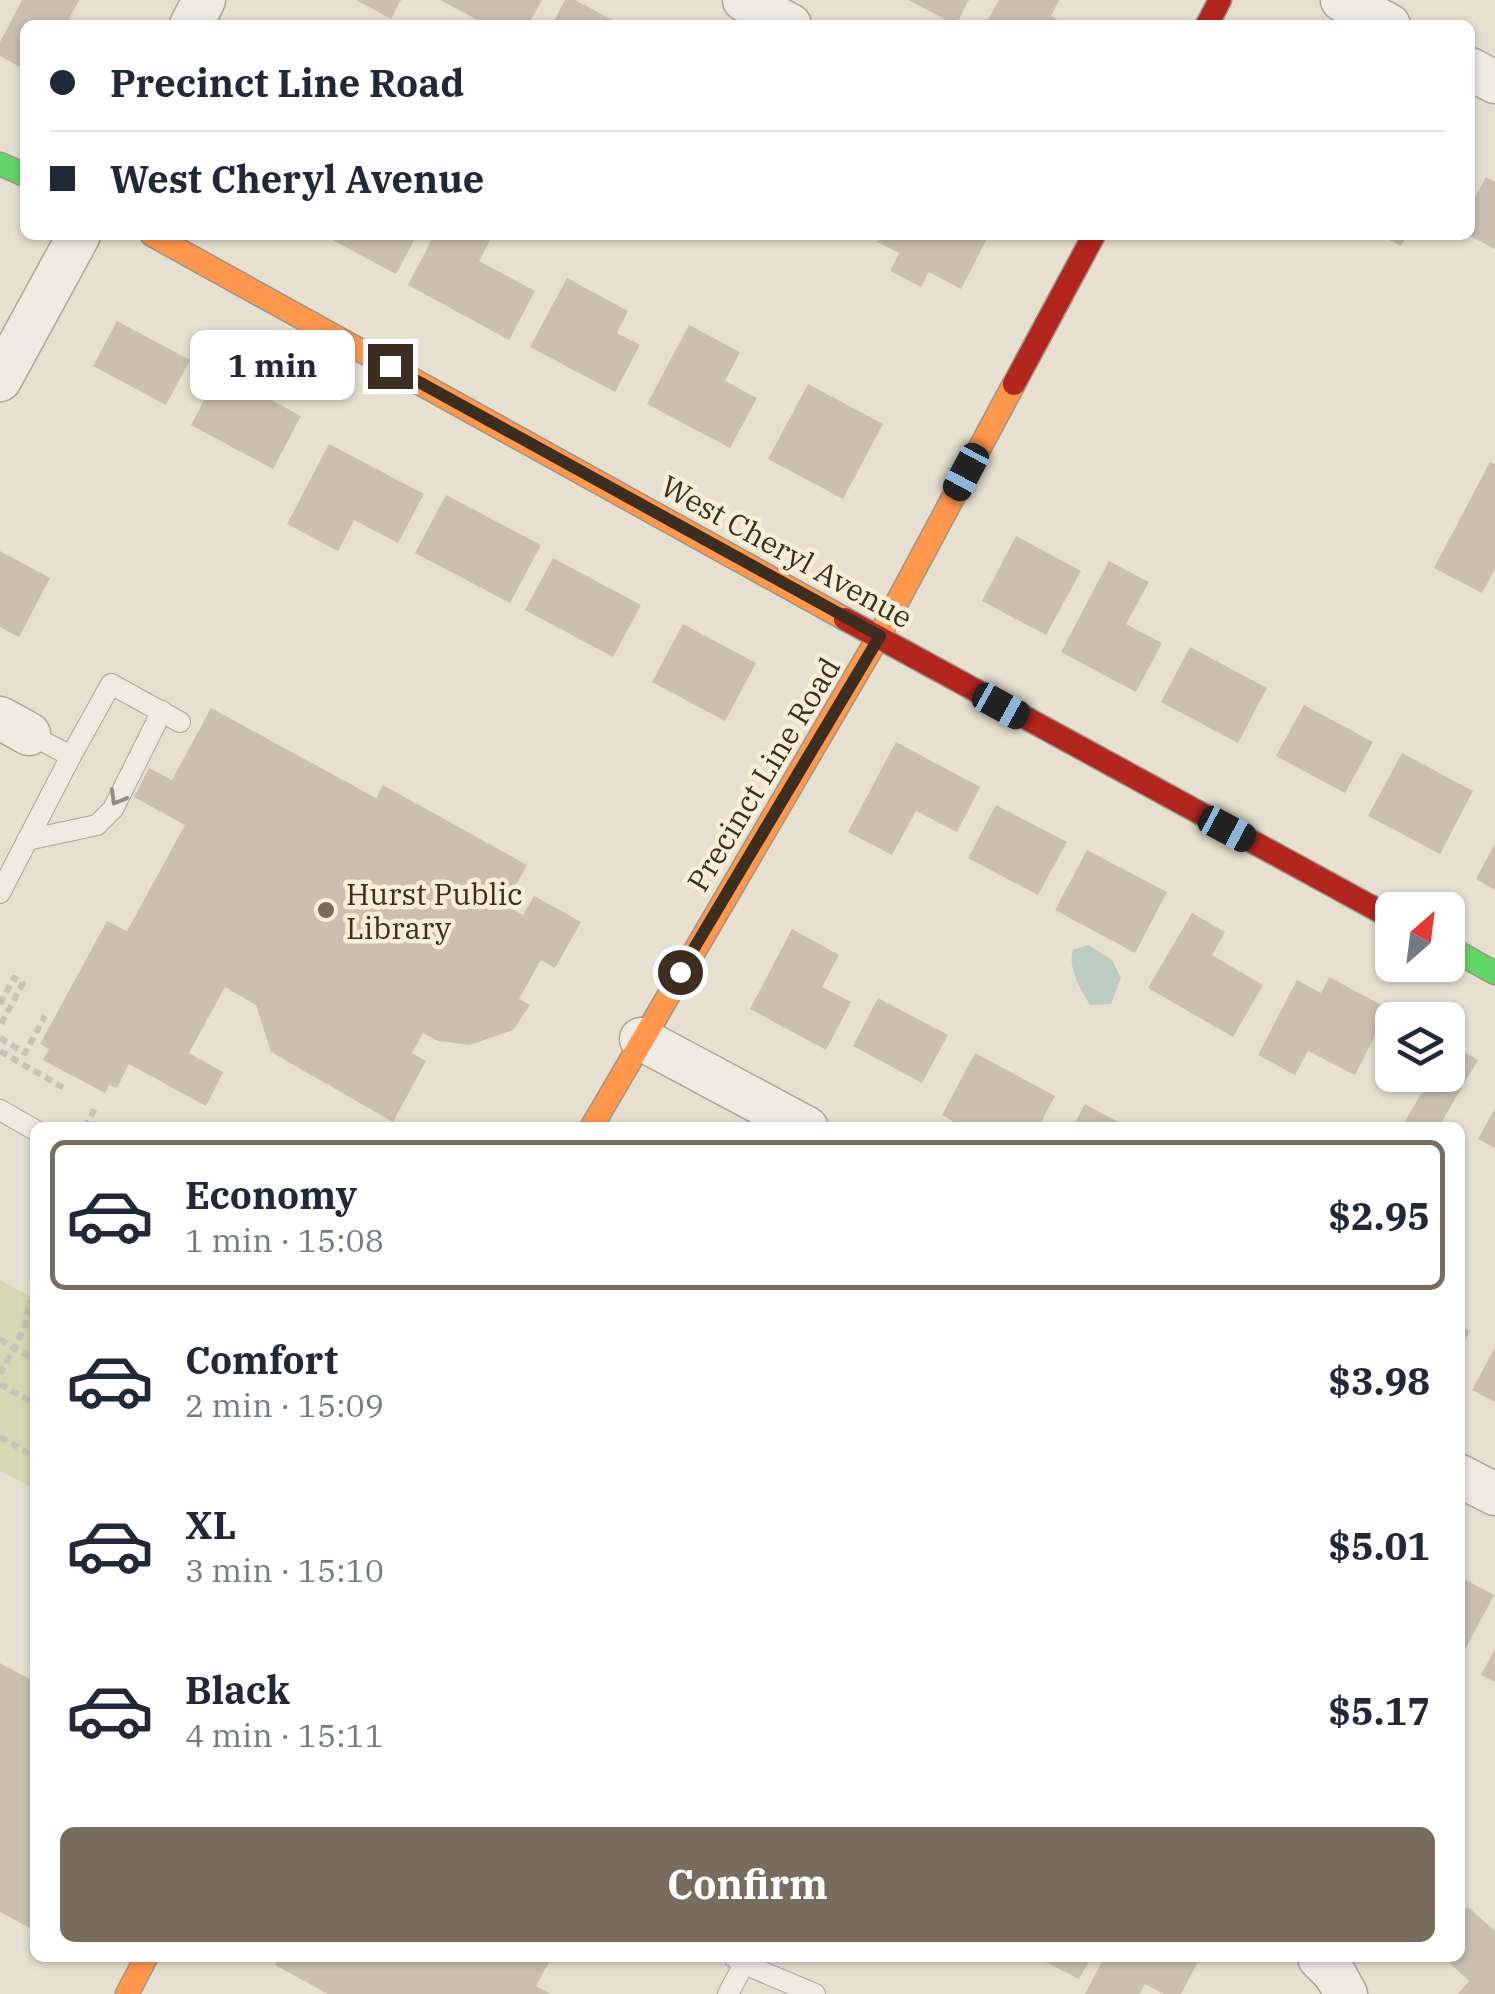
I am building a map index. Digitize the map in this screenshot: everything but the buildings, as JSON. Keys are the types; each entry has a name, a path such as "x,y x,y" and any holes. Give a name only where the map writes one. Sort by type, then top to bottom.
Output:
{"street":[{"path":"744,0 781,20"},
{"path":"1342,0 1380,20"},
{"path":"0,380 75,240"},
{"name":"West Cheryl Avenue","path":"161,240 1062,740 1375,909"},
{"name":"Precinct Line Road","path":"594,1122 880,636 1091,240"},
{"path":"1465,957 1495,973"},
{"path":"641,1039 796,1122"},
{"path":"1465,1479 1495,1494"},
{"path":"127,1994 144,1962"},
{"path":"1324,1962 1346,1994"}],"lane":[{"path":"0,893 27,840 70,756 111,684 171,717 113,809 97,824 27,840"},
{"path":"15,726 70,756"},
{"path":"0,1110 30,1127"},
{"path":"728,1994 737,1962"},
{"path":"743,1962 816,1994"}],"path":[{"path":"0,1004 14,978 23,983 0,1026"},
{"path":"0,1038 25,1053 45,1016"},
{"path":"0,1051 68,1090"},
{"path":"88,1122 96,1106"},
{"path":"0,1374 24,1328 30,1301"},
{"path":"0,1339 30,1357"},
{"path":"0,1384 30,1401"},
{"path":"0,1437 30,1454"}],"green space":[{"path":"0,1280 30,1296 30,1486 0,1471"}],"shaded area":[{"path":"1088,945 1112,960 1121,978 1111,1004 1090,1005 1076,978 1073,950"}],"traffic: fast":[{"path":"0,164 20,173"},
{"path":"1465,956 1495,973"}],"traffic: slow":[{"path":"161,240 845,619"},
{"path":"595,1122 879,636 1014,384"},
{"path":"127,1994 144,1962"}],"traffic: jam":[{"path":"1210,20 1220,0"},
{"path":"1014,384 1091,240"},
{"path":"845,619 1375,909"}],"place":[{"name":"Hurst Public Library","path":"326,910"}],"route":[{"path":"390,366 880,636 680,972"}]}
